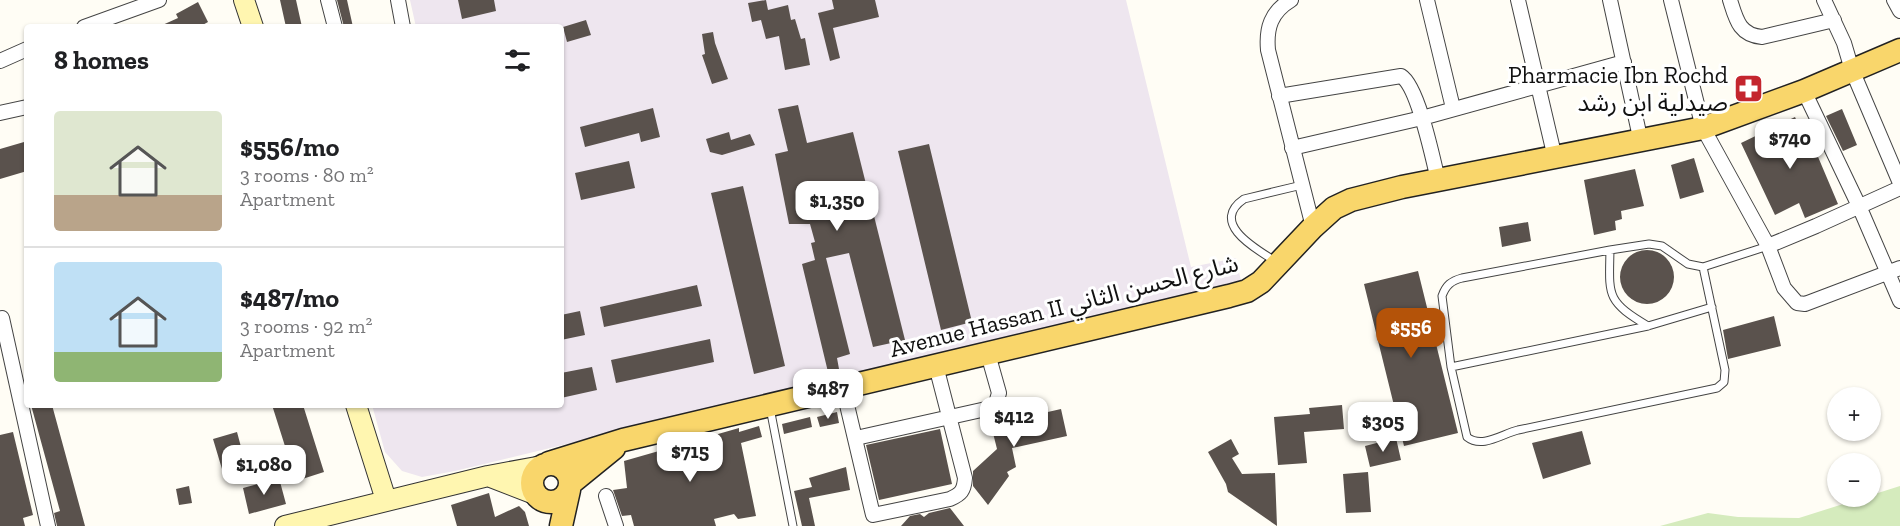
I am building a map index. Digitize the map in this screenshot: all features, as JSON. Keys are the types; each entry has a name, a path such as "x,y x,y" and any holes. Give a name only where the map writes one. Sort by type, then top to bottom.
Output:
{"main road":[{"path":"244,0 252,24"},
{"name":"Avenue Hassan II شارع الحسن الثاني","path":"545,465 623,440 1238,294 1254,287 1334,208 1351,200 1438,180 1703,128 1804,91 1900,50"},
{"path":"357,408 386,500"},
{"name":"Avenue Hassan II شارع الحسن الثاني","path":"570,486 623,440"},
{"path":"285,526 488,476 545,465 560,465 568,472 570,486 561,526"},
{"path":"545,465 533,476 532,483 553,526"},
{"path":"488,476 547,502 563,498 570,486"}],"street":[{"path":"92,24 159,0"},
{"path":"328,0 334,24"},
{"path":"398,0 403,24"},
{"path":"1291,0 1274,14 1268,26 1268,50 1313,227"},
{"path":"1427,0 1453,108"},
{"path":"1518,0 1556,158"},
{"path":"1610,0 1641,142"},
{"path":"1671,0 1703,128 1768,246 1784,288 1797,303 1805,304 1900,268"},
{"path":"1730,0 1738,23 1744,32 1754,36 1762,37 1833,20"},
{"path":"1824,0 1844,43 1852,70 1900,183"},
{"path":"1894,0 1900,11"},
{"path":"0,61 24,51"},
{"path":"1292,148 1422,118 1624,62"},
{"path":"1279,96 1401,76 1411,86 1438,180"},
{"path":"1804,91 1859,206 1900,301"},
{"path":"0,113 24,108"},
{"path":"1768,246 1900,188"},
{"path":"2,318 48,526"},
{"path":"856,438 951,418 986,409 996,403 999,393 988,354"},
{"path":"843,388 876,520 950,499 963,490 965,478 936,366"},
{"path":"606,496 616,526"}],"lane":[{"path":"1279,264 1240,236 1234,227 1232,214 1237,203 1244,199 1302,185"},
{"path":"1703,267 1725,370 1724,382 1717,388 1518,430 1502,434 1488,442 1473,442 1467,437 1451,367 1442,296 1445,287 1453,281 1649,244 1662,246 1688,264 1703,267 1768,246"},
{"path":"1610,250 1609,287 1613,299 1621,309 1648,326"},
{"path":"1451,367 1648,326 1712,307"},
{"path":"770,404 793,526"}],"shaded area":[{"path":"410,0 1126,0 1191,267 1236,258 1241,281 455,471 422,477 402,471 385,452 373,408 564,408 564,24 415,24"}],"green space":[{"path":"1900,486 1900,526 1660,526 1708,513 1738,517 1799,518 1834,507 1881,507 1881,492"}],"building":[{"path":"280,0 296,0 301,24 285,24"},
{"path":"337,0 347,0 352,24 343,24"},
{"path":"458,0 494,0 496,11 462,19"},
{"path":"766,0 768,10 788,5 791,20 795,19 801,39 805,38 810,65 785,70 779,36 766,39 761,20 752,22 748,3"},
{"path":"832,0 875,0 879,17 833,28 840,58 830,61 818,13 834,9"},
{"path":"198,2 208,22 204,24 165,24 178,18 176,14"},
{"path":"586,20 591,35 567,42 564,27"},
{"path":"713,32 728,79 712,84 702,55 705,54 702,34"},
{"path":"798,105 807,143 853,132 905,340 873,347 849,253 826,258 850,354 837,358 839,369 828,372 802,264 815,260 811,243 815,242 810,224 789,224 775,154 788,151 778,109"},
{"path":"653,108 660,137 641,142 639,133 585,147 580,127"},
{"path":"1842,109 1857,145 1843,151 1826,116"},
{"path":"1795,117 1808,147 1813,145 1838,204 1805,218 1799,203 1775,215 1741,143"},
{"path":"729,132 731,140 750,134 755,145 722,155 710,152 706,139"},
{"path":"24,142 24,172 0,179 0,149"},
{"path":"929,144 972,322 941,330 898,151"},
{"path":"1694,158 1704,192 1680,199 1671,165"},
{"path":"629,161 635,188 581,200 575,173"},
{"path":"1635,169 1644,206 1621,211 1622,219 1615,221 1616,230 1594,235 1584,180"},
{"path":"743,186 785,366 754,374 711,193"},
{"path":"1528,222 1531,241 1502,247 1499,227"},
{"path":"1647,250 1657,252 1666,258 1672,267 1674,277 1672,287 1666,296 1657,302 1647,304 1637,302 1628,296 1622,287 1620,277 1622,267 1628,258 1637,252"},
{"path":"1418,271 1458,433 1404,446 1364,284"},
{"path":"697,285 702,306 604,327 600,307"},
{"path":"580,311 585,335 564,339 564,314"},
{"path":"1774,316 1781,346 1728,359 1723,330"},
{"path":"710,339 714,362 616,383 611,360"},
{"path":"592,367 597,390 564,397 564,372"},
{"path":"1342,405 1344,429 1304,432 1307,463 1278,465 1274,417 1310,414 1309,408"},
{"path":"32,408 53,408 85,526 57,526 54,513 60,511"},
{"path":"273,408 304,408 324,472 296,481"},
{"path":"1061,409 1067,436 1012,448 1016,467 1007,472 1009,476 988,505 973,486 973,471 997,449 991,425"},
{"path":"837,412 839,423 820,427 817,417"},
{"path":"810,417 812,427 784,434 782,424"},
{"path":"759,426 762,437 741,443 756,516 738,519 734,514 714,519 716,526 634,526 631,515 622,516 613,490 627,488 624,461 739,428 739,432"},
{"path":"940,429 952,484 879,500 866,445"},
{"path":"1582,431 1591,464 1543,479 1532,443"},
{"path":"13,432 33,515 23,518 25,526 0,526 0,435"},
{"path":"237,432 248,473 225,479 213,439"},
{"path":"1396,438 1401,460 1370,467 1365,446"},
{"path":"1231,439 1239,454 1232,458 1242,474 1275,473 1277,526 1228,492 1208,452"},
{"path":"846,467 850,490 809,498 815,526 802,526 794,491 812,487 809,478"},
{"path":"1368,472 1371,512 1346,513 1343,474"},
{"path":"279,478 286,504 249,514 243,488"},
{"path":"189,486 192,503 179,505 176,489"},
{"path":"489,493 495,517 519,506 525,512 529,526 457,526 451,505"},
{"path":"950,508 964,526 901,526 910,516 920,514 924,517 929,513"}],"place":[{"name":"Pharmacie Ibn Rochd صيدلية ابن رشد","path":"1749,89"}]}
